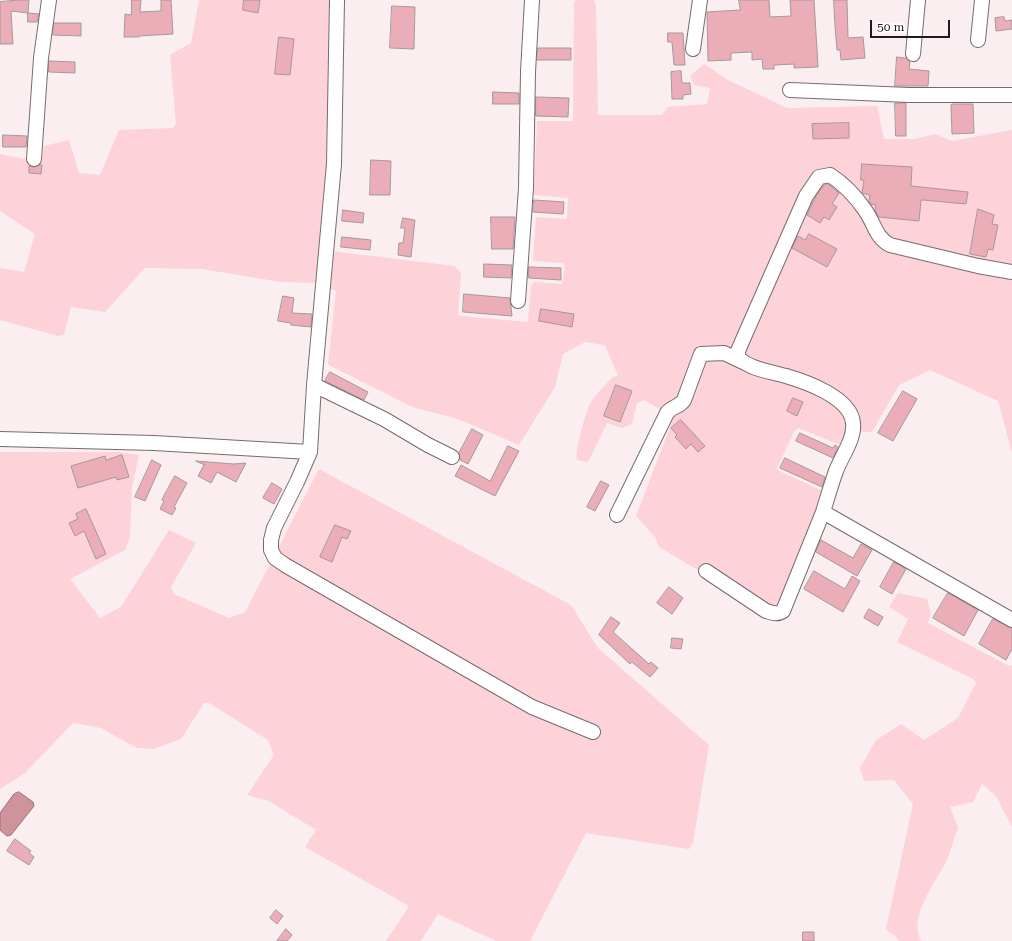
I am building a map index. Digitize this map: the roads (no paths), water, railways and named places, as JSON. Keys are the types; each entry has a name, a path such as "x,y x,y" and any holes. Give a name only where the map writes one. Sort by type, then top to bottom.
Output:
{"street":[{"path":"34,159 41,58 49,0"},
{"path":"337,0 334,164 314,385 310,452 274,528 271,540 271,550 275,558 532,707 593,732"},
{"path":"518,301 526,188 528,72 532,0"},
{"path":"693,49 700,0"},
{"path":"913,54 918,0"},
{"path":"978,40 982,0"},
{"path":"790,90 909,95 1012,95"},
{"path":"743,362 738,358 738,352 744,337 806,196 819,177 830,175 844,186 865,210 878,238 890,245 978,266 1012,272"},
{"path":"617,515 667,413 673,407 682,404 701,354 724,353 756,369 787,376 824,390 847,408 854,423 852,434 836,471 823,512 783,611 776,614 766,611 706,571"},
{"path":"314,385 384,420 452,457"},
{"path":"0,438 154,443 310,452"},
{"path":"823,512 1012,620"}]}
